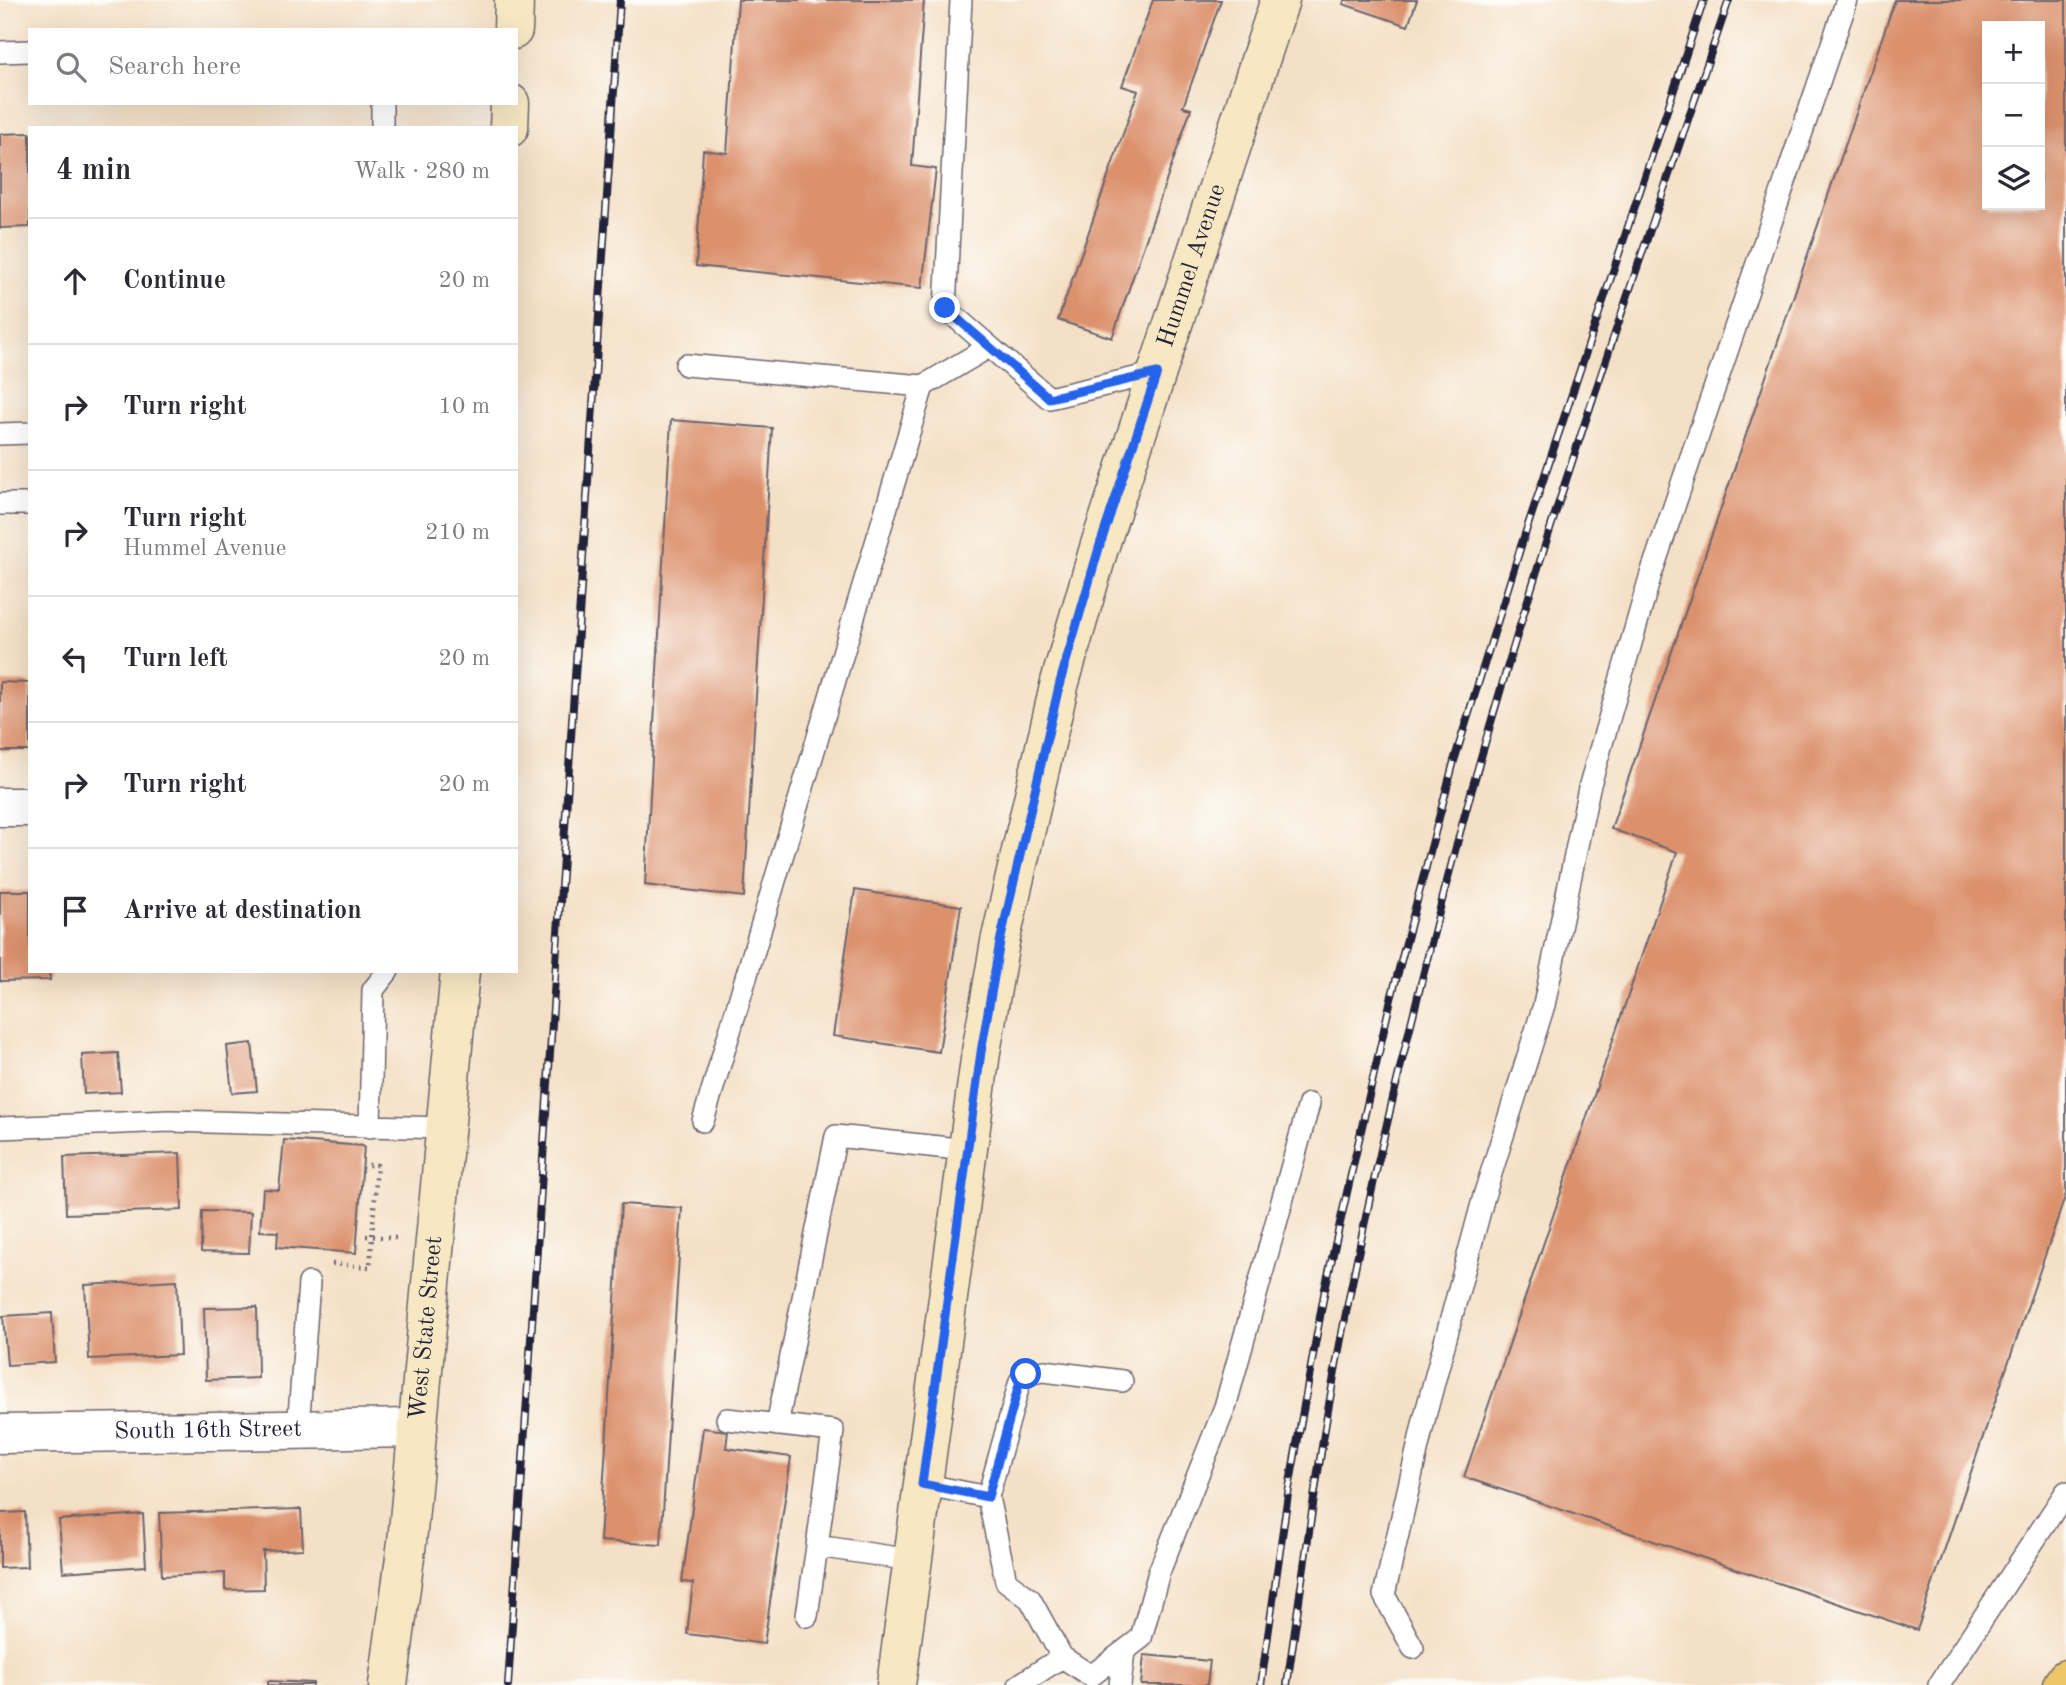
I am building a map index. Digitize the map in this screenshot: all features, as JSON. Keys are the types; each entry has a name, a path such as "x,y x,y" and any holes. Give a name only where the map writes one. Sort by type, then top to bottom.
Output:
{"highway":[{"path":"2062,1685 2066,1679"}],"main road":[{"path":"513,28 514,0"},
{"name":"Hummel Avenue","path":"896,1685 967,1150 1000,942 1060,682 1099,548 1280,0"},
{"path":"509,126 510,105"},
{"name":"West State Street","path":"388,1685 407,1542 460,973"}],"street":[{"path":"0,807 28,807"},
{"name":"South 16th Street","path":"0,1434 418,1428"}],"lane":[{"path":"961,0 945,308 1049,398 1157,373"},
{"path":"1413,1648 1384,1595 1425,1416 1484,1196 1544,1005 1589,788 1651,575 1847,0"},
{"path":"0,52 28,51"},
{"path":"382,105 383,126"},
{"path":"686,365 923,386 989,347"},
{"path":"704,1121 923,386"},
{"path":"0,434 28,433"},
{"path":"0,504 28,504"},
{"path":"370,1126 373,990 386,973"},
{"path":"1122,1381 1044,1371 1026,1374 1020,1381 988,1497 1006,1581 1030,1599 1062,1657 1091,1676 1141,1637 1158,1572 1225,1407 1309,1104"},
{"path":"0,1128 170,1121 447,1128"},
{"path":"777,1425 836,1136 967,1150"},
{"path":"298,1429 309,1283"},
{"path":"727,1419 833,1431 807,1616"},
{"path":"922,1484 988,1497"},
{"path":"1939,1685 2066,1492"},
{"path":"817,1546 912,1560"},
{"path":"1120,1685 1124,1651"},
{"path":"1019,1685 1062,1657"}],"path":[{"path":"319,1264 370,1267 369,1237 377,1165 368,1165"},
{"path":"369,1237 401,1239"}],"building":[{"path":"738,0 924,0 912,166 936,169 922,288 696,266 703,150 727,153"},
{"path":"1153,0 1221,0 1183,107 1191,109 1112,338 1058,320 1138,91 1122,86"},
{"path":"1345,0 1417,0 1408,26 1343,4"},
{"path":"1895,0 2066,0 2066,1194 1917,1630 1464,1477 1677,852 1611,829"},
{"path":"28,133 28,227 0,228 0,134"},
{"path":"671,420 772,428 744,897 645,885"},
{"path":"0,682 28,683 28,751 0,751"},
{"path":"855,890 961,906 939,1052 833,1036"},
{"path":"0,891 28,891 28,973 49,973 50,980 0,981"},
{"path":"252,1043 257,1091 232,1093 227,1046"},
{"path":"118,1053 121,1092 84,1094 82,1055"},
{"path":"284,1140 364,1146 356,1253 277,1247 278,1232 260,1231 263,1189 279,1190"},
{"path":"180,1153 182,1210 66,1214 64,1157"},
{"path":"621,1204 682,1208 661,1545 600,1541"},
{"path":"202,1211 251,1212 249,1253 201,1252"},
{"path":"177,1280 180,1355 89,1359 85,1285"},
{"path":"257,1307 258,1378 206,1380 204,1308"},
{"path":"52,1313 55,1362 7,1365 3,1316"},
{"path":"703,1428 728,1431 726,1448 791,1457 764,1644 687,1634 693,1583 682,1582"},
{"path":"301,1509 303,1549 263,1551 264,1589 225,1590 225,1573 162,1576 159,1513"},
{"path":"25,1512 27,1567 0,1568 0,1513"},
{"path":"143,1514 146,1566 63,1572 59,1520"},
{"path":"1144,1655 1210,1661 1207,1685 1141,1685"},
{"path":"268,1681 313,1683 313,1685 268,1685"}],"railway":[{"path":"508,1685 620,0"},
{"path":"1261,1685 1288,1494 1325,1289 1391,999 1454,761 1521,546 1704,0"},
{"path":"1287,1685 1322,1449 1350,1293 1390,1110 1435,928 1466,810 1535,577 1729,0"}],"route":[{"path":"945,308 1049,398 1157,373 1099,548 1060,682 1000,942 981,1052 922,1484 988,1497 1020,1381 1026,1374"}]}
